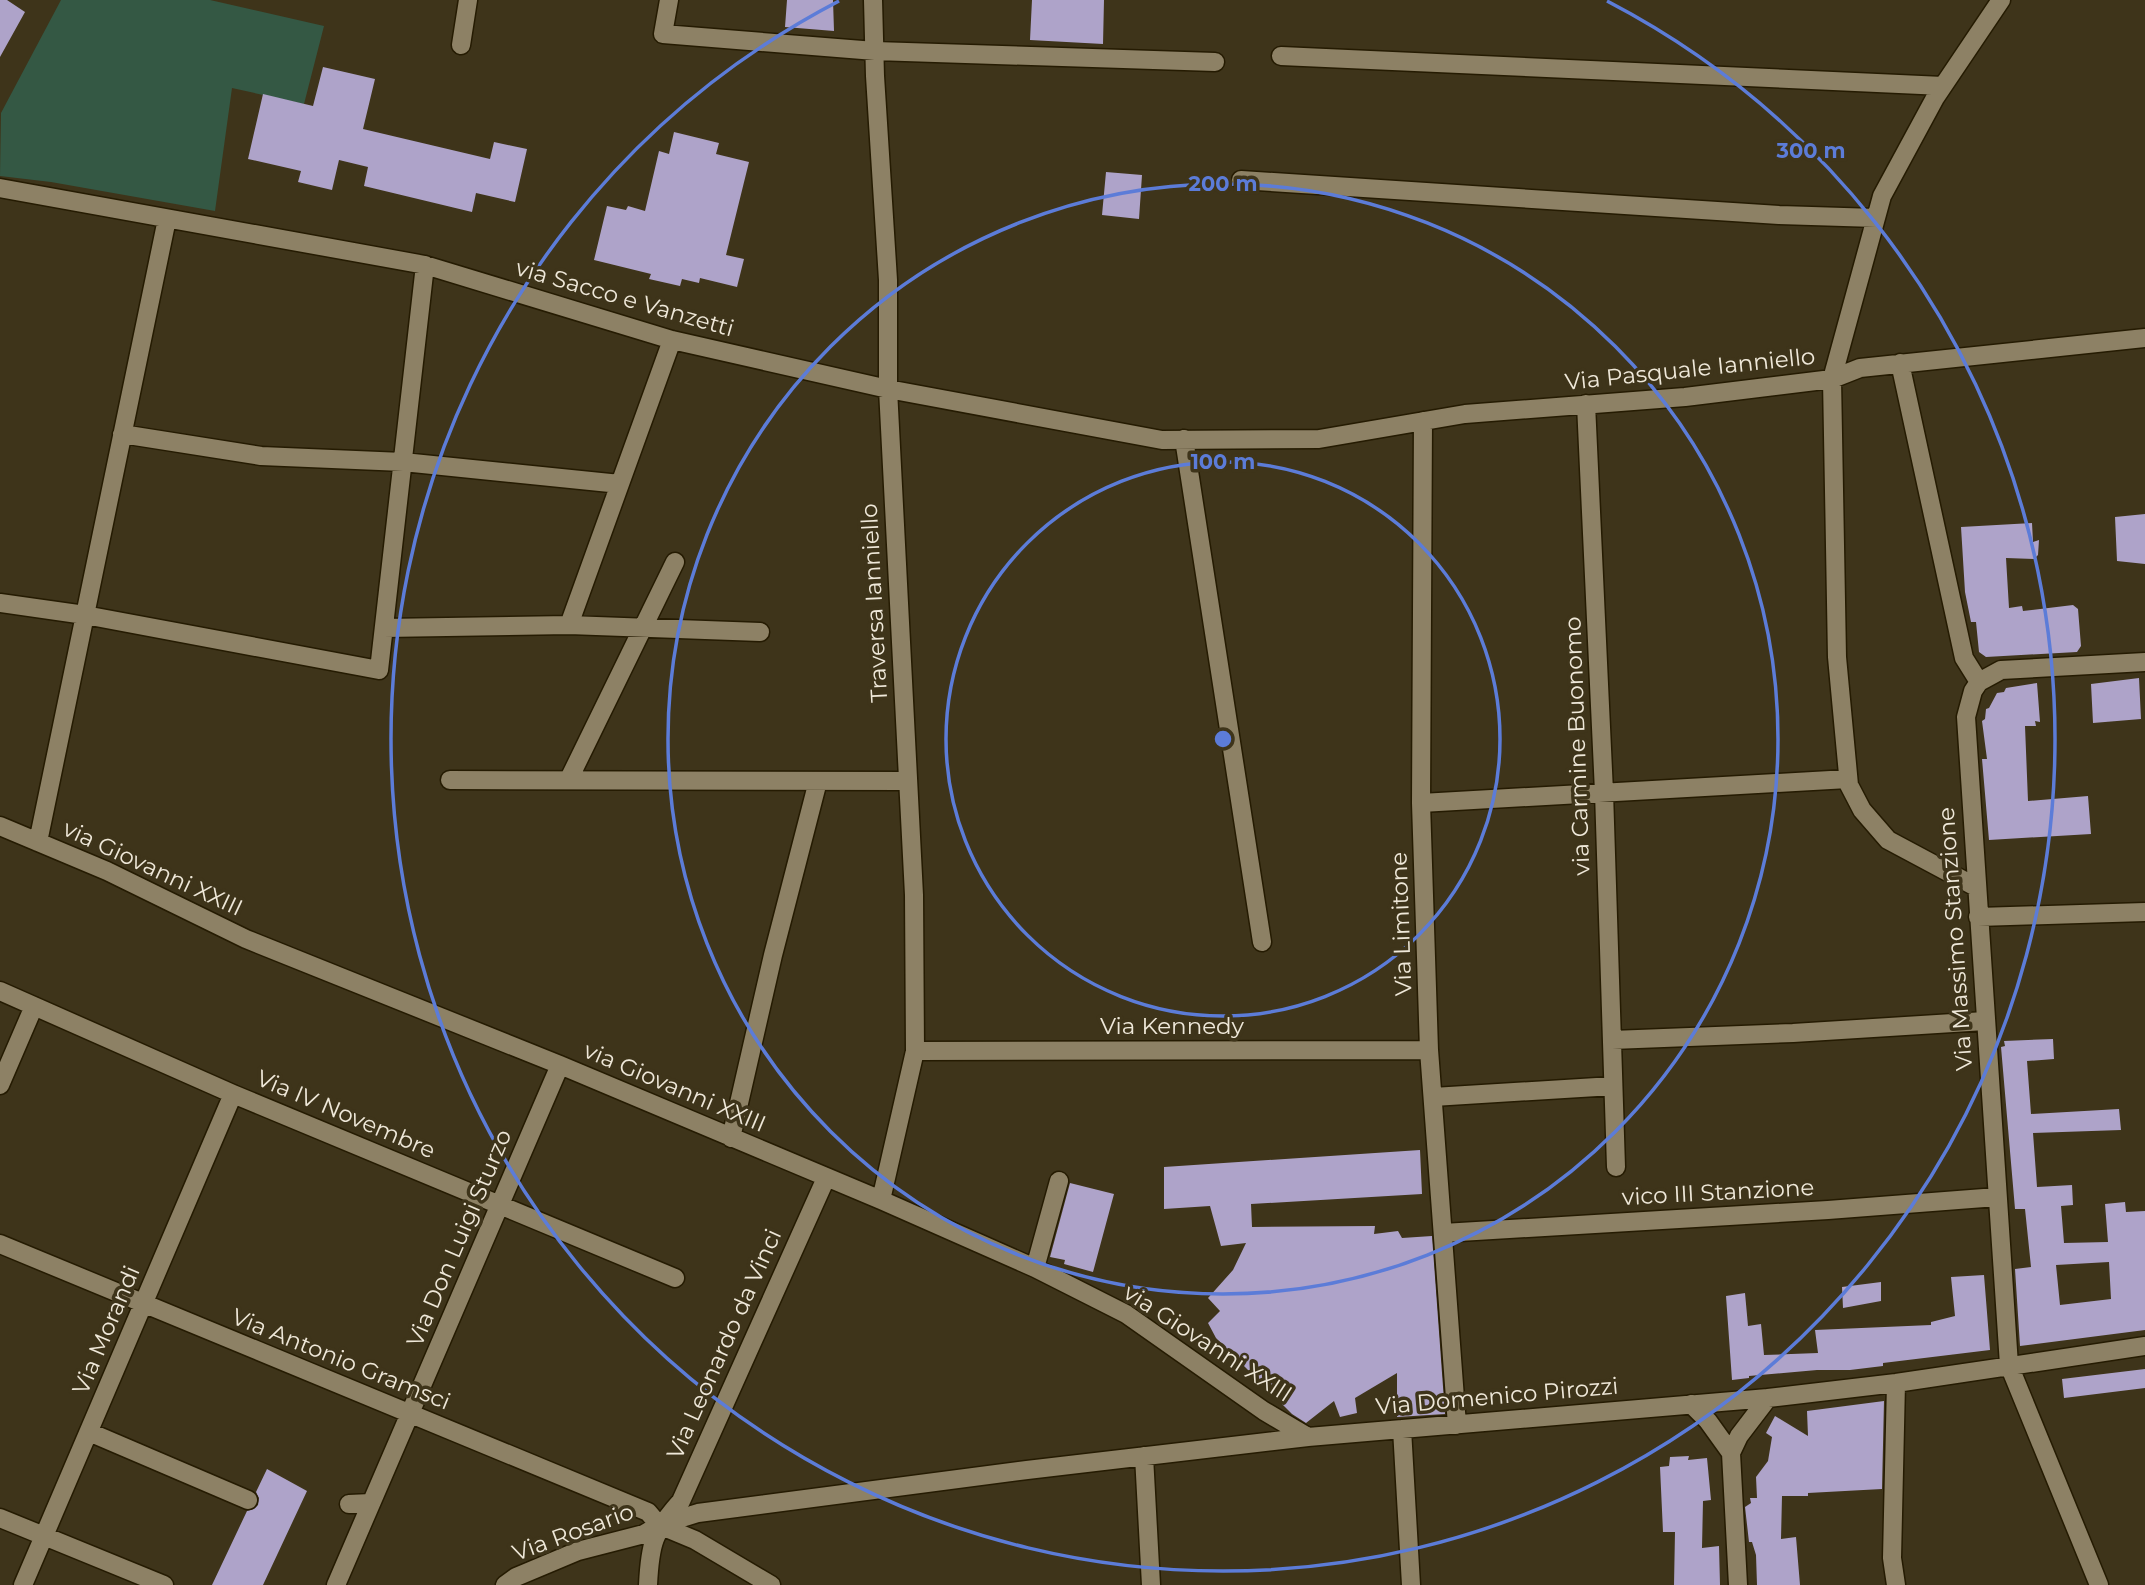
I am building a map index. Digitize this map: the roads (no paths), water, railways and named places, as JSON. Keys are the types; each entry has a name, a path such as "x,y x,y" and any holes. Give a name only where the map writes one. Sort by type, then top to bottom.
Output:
{"street":[{"path":"461,45 468,0"},
{"path":"669,0 663,34 874,51 1215,62"},
{"name":"Traversa Ianniello","path":"873,0 888,280 888,389 914,895 915,1051 881,1200"},
{"path":"1976,887 1888,841 1862,810 1849,785 1837,657 1832,379 1882,196 1943,86 2001,0"},
{"path":"1281,56 1943,86"},
{"path":"1241,180 1779,215 1876,218"},
{"name":"via Sacco e Vanzetti","path":"0,187 425,265 672,340 888,389 1162,440 1238,439"},
{"path":"38,842 167,219"},
{"path":"0,603 85,615 379,670 425,265"},
{"name":"Via Pasquale Ianniello","path":"1238,439 1319,439 1465,414 1685,397 1832,379 1860,368 2145,338"},
{"path":"569,625 672,340"},
{"path":"1900,363 1964,658 1979,682 2001,670 2145,662"},
{"name":"via Carmine Buonomo","path":"1586,404 1604,792 1616,1167"},
{"name":"Via Limitone","path":"1423,421 1421,803 1429,1050 1457,1425"},
{"path":"122,434 261,456 403,462 620,484"},
{"path":"1184,439 1262,942"},
{"path":"569,779 675,562"},
{"path":"384,628 569,625 760,632"},
{"name":"Via Massimo Stanzione","path":"1979,682 1968,704 1966,724 2009,1365 2099,1585"},
{"path":"1421,803 1848,779"},
{"path":"450,780 908,781"},
{"path":"732,1138 773,956 818,780"},
{"name":"via Giovanni XXIII","path":"0,826 107,871 246,939 560,1065 1035,1268 1126,1314 1264,1411 1308,1437"},
{"path":"1978,918 2145,912"},
{"name":"Via IV Novembre","path":"0,991 233,1094 676,1278"},
{"path":"0,1085 34,1006"},
{"path":"1612,1040 1793,1033 1985,1021"},
{"name":"Via Kennedy","path":"915,1051 1429,1050"},
{"name":"Via Don Luigi Sturzo","path":"336,1585 560,1065"},
{"path":"1433,1097 1614,1086"},
{"name":"Via Morandi","path":"23,1585 233,1094"},
{"name":"Via Leonardo da Vinci","path":"659,1525 681,1501 826,1178"},
{"path":"1035,1268 1059,1181"},
{"name":"vico III Stanzione","path":"1443,1233 1828,1210 1997,1196"},
{"name":"Via Antonio Gramsci","path":"0,1244 648,1512 659,1525 695,1540 771,1585"},
{"path":"1691,1404 1896,1383 2145,1346"},
{"path":"1896,1383 1892,1558 1896,1585"},
{"path":"1738,1585 1731,1453 1739,1436 1768,1398"},
{"path":"1730,1402 1739,1412 1739,1436"},
{"path":"1691,1404 1708,1421 1731,1453"},
{"name":"Via Domenico Pirozzi","path":"1144,1456 1308,1437 1691,1404"},
{"path":"1402,1429 1411,1585"},
{"path":"89,1432 248,1500"},
{"path":"1144,1456 1151,1585"},
{"name":"Via Rosario","path":"505,1585 516,1577 578,1551 644,1534 659,1525 698,1513 1144,1456"},
{"path":"349,1504 371,1503"},
{"path":"0,1518 164,1585"},
{"path":"649,1585 650,1552 659,1525"}]}
